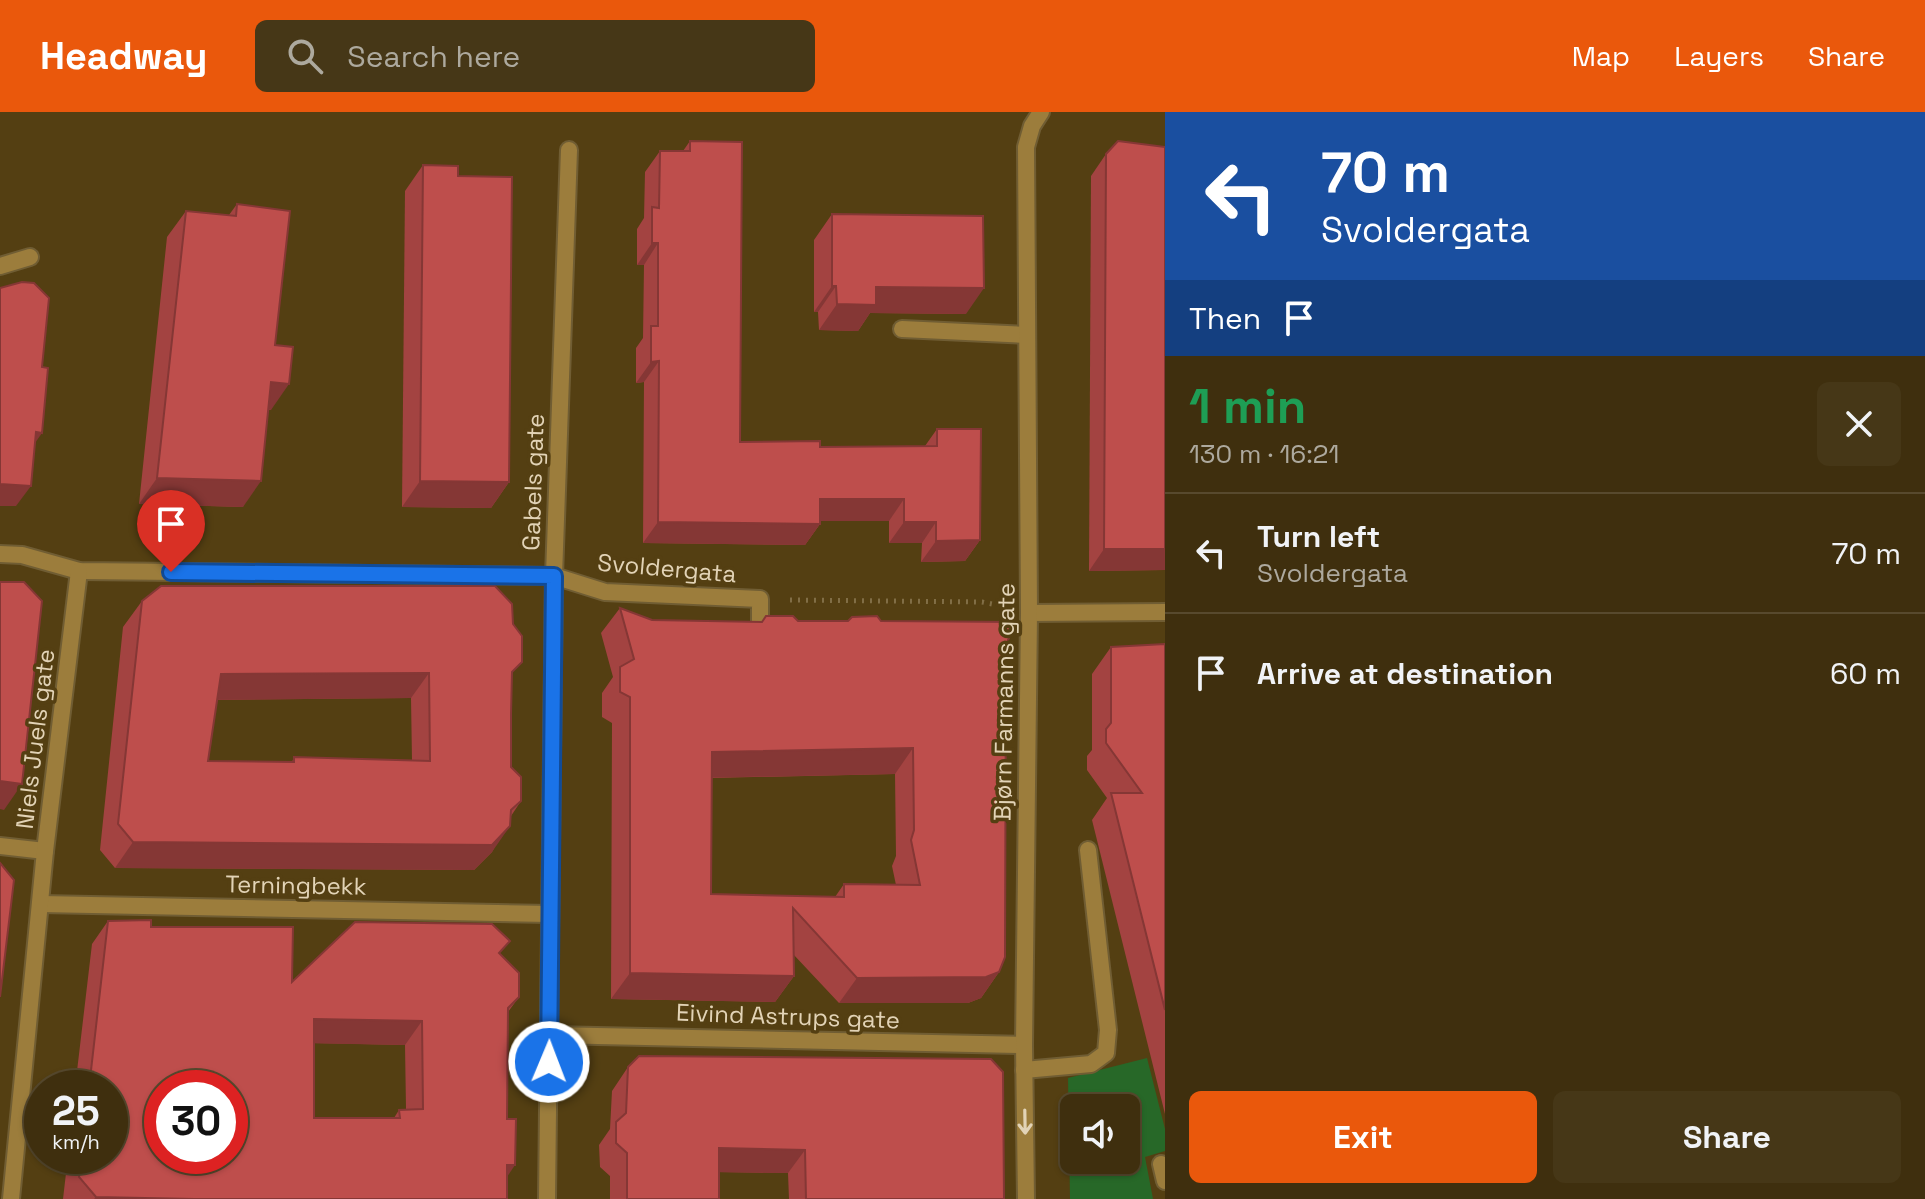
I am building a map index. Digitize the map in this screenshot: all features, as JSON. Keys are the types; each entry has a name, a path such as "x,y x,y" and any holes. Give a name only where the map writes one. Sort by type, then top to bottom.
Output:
{"street":[{"name":"Bjørn Farmanns gate","path":"1026,1199 1024,1045 1029,613 1026,147 1032,126 1041,112"},
{"name":"Gabels gate","path":"547,1199 554,576 569,150"},
{"path":"0,266 30,257"},
{"path":"902,329 1027,335"},
{"name":"Svoldergata","path":"0,554 22,555 79,571 554,576 605,592 760,599"},
{"name":"Niels Juels gate","path":"11,1199 7,1168 79,571"},
{"path":"760,599 760,630"},
{"path":"1029,613 1165,612"},
{"path":"0,846 45,851"},
{"path":"1024,1070 1091,1064 1106,1053 1108,1030 1088,850"},
{"name":"Terningbekk","path":"41,904 550,914"},
{"name":"Eivind Astrups gate","path":"550,1035 1024,1045"},
{"path":"1161,1164 1165,1181"}],"path":[{"name":"Svoldergata","path":"760,599 982,602 997,605"}],"green space":[{"path":"1147,1058 1165,1129 1165,1151 1145,1157 1153,1199 1070,1199 1070,1174 1140,1174 1140,1094 1068,1094 1068,1078"}],"building":[{"path":"690,141 742,142 740,442 820,441 820,447 937,446 937,429 981,429 980,540 936,541 936,522 904,522 904,499 820,499 820,524 658,522 659,361 651,362 651,326 658,326 658,243 652,243 652,207 659,208 660,151 690,151"},
{"path":"1118,141 1165,147 1165,549 1104,549 1106,154"},
{"path":"423,165 458,166 458,176 512,177 509,482 420,481"},
{"path":"237,204 290,211 275,345 293,347 289,384 271,382 261,481 157,478 186,211 236,216"},
{"path":"832,214 983,216 984,288 876,287 876,305 837,304 836,286 832,286"},
{"path":"22,282 34,283 49,298 42,367 48,368 42,433 36,432 31,486 0,484 0,288"},
{"path":"0,582 24,582 42,601 22,784 0,781"},
{"path":"161,586 495,586 512,604 513,624 522,636 522,662 512,672 511,715 511,767 521,777 521,801 511,810 510,826 492,845 133,842 118,824 142,601","holes":["429,673 430,761 294,757 294,762 208,761 221,674"]},
{"path":"620,608 652,620 762,622 766,616 793,616 798,621 848,621 852,617 877,616 881,621 1017,622 1006,644 1005,957 999,972 986,977 857,978 793,908 794,976 630,973 630,697 620,692 620,667 634,659","holes":["913,748 914,830 911,840 920,885 844,884 844,897 711,894 712,752"]},
{"path":"1165,644 1165,1010 1111,793 1142,793 1106,743 1106,729 1111,723 1111,647"},
{"path":"0,863 14,880 0,997"},
{"path":"151,920 151,927 293,927 292,982 355,922 492,924 510,941 499,953 519,973 519,997 508,1008 507,1119 516,1119 515,1165 507,1165 507,1199 96,1197 79,1174 128,1174 128,1070 91,1070 108,921","holes":["314,1019 422,1021 423,1109 399,1110 400,1118 314,1118"]},
{"path":"639,1056 991,1059 1003,1072 1004,1199 806,1199 805,1150 719,1148 719,1199 627,1199 627,1153 616,1143 616,1122 626,1113 628,1067"}],"route":[{"path":"171,572 554,576 549,1062"}]}
